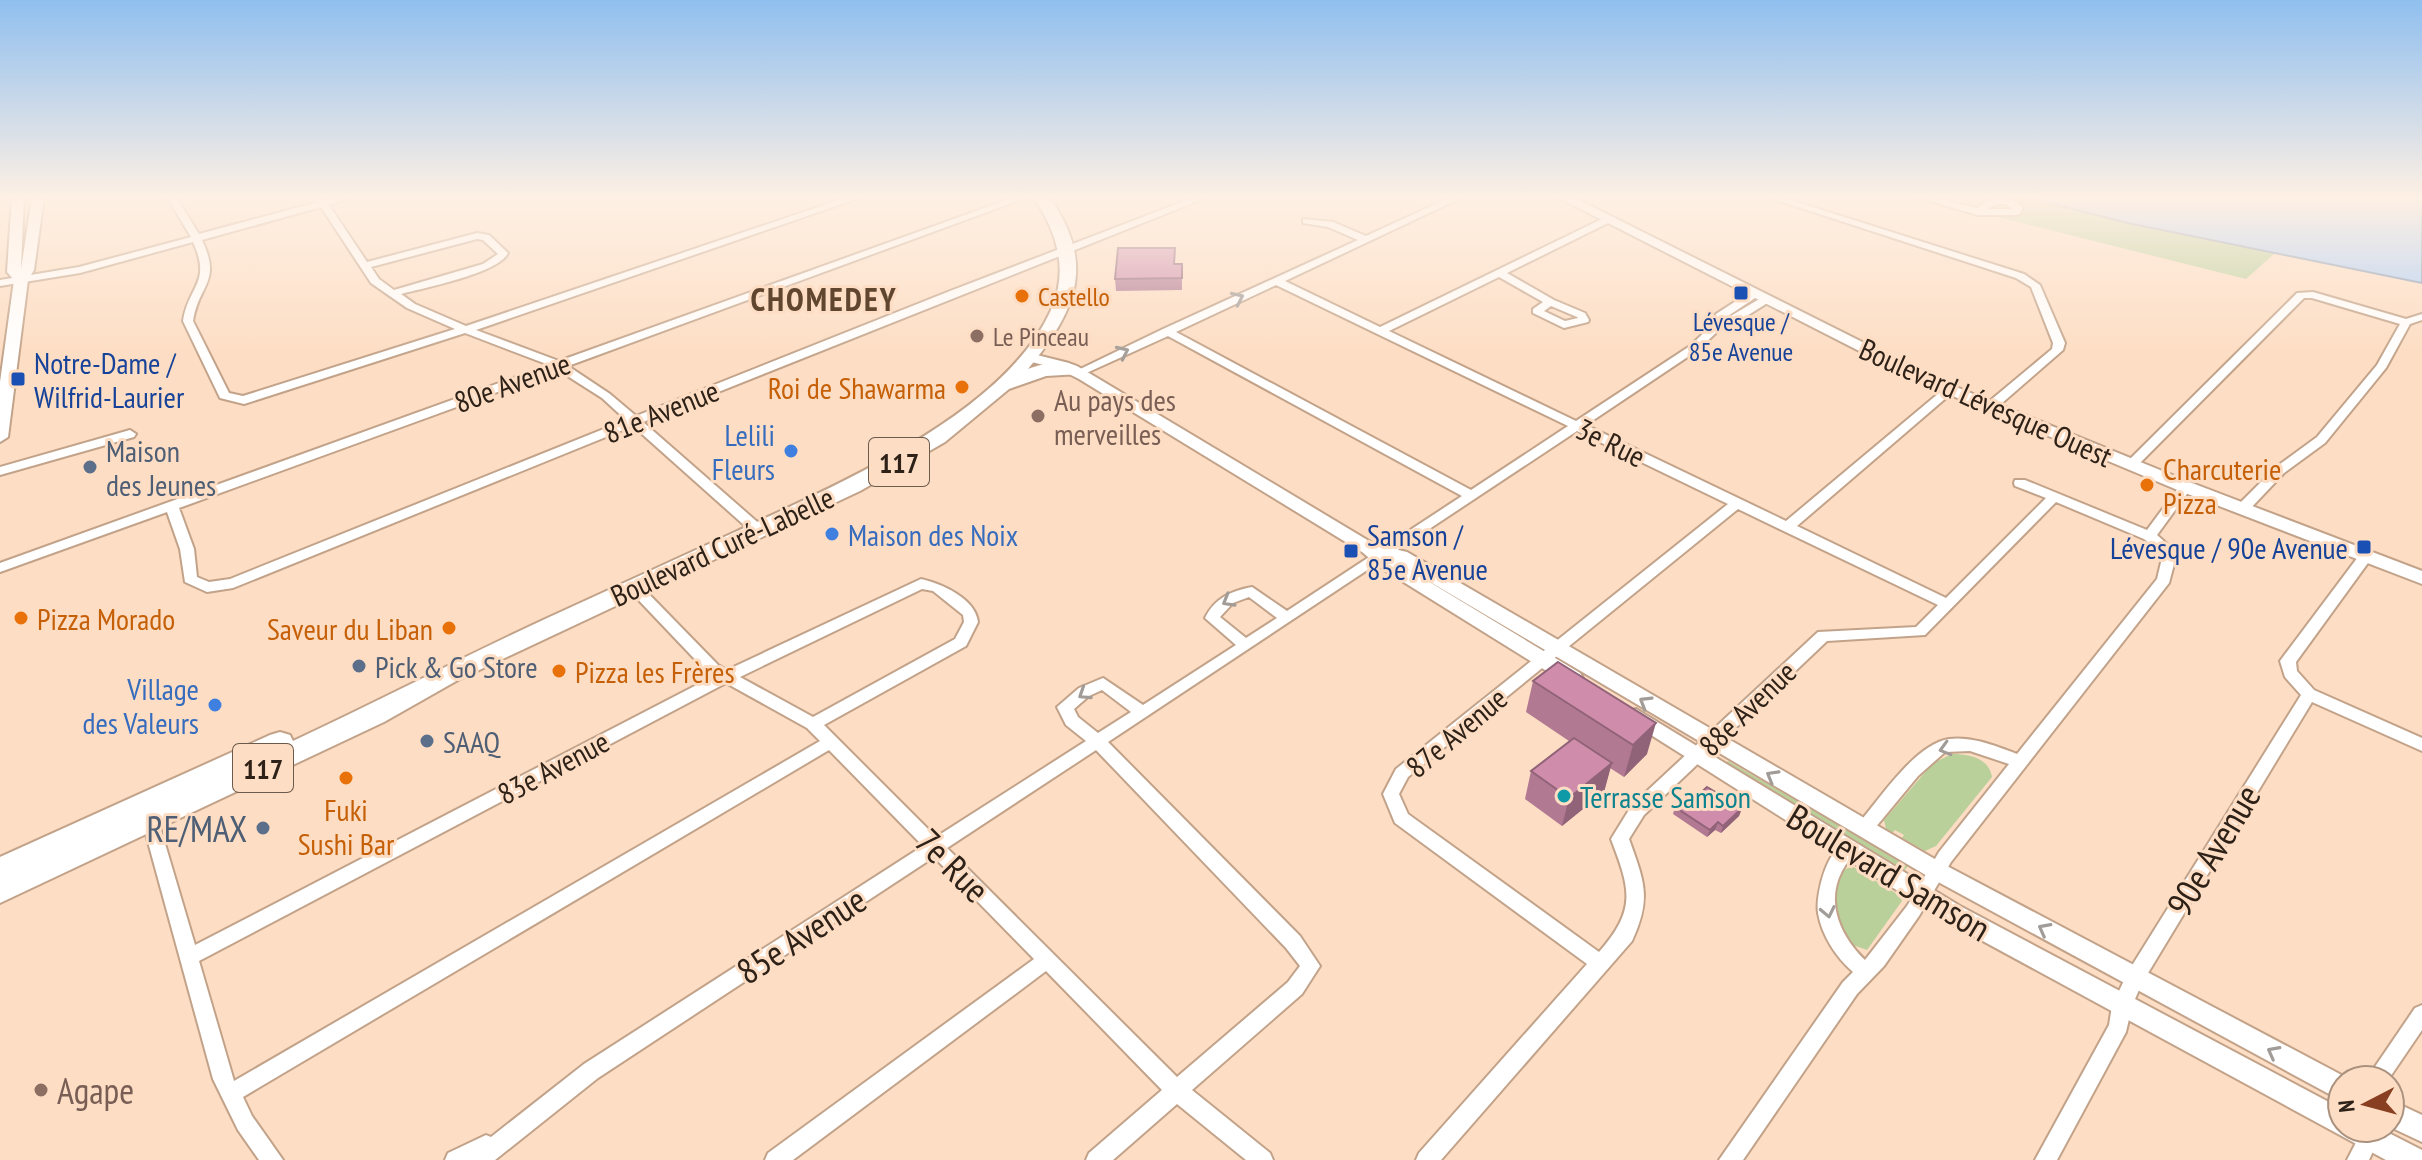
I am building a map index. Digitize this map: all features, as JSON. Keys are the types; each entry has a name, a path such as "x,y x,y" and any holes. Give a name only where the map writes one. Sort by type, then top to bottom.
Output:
{"main road":[{"name":"Boulevard Curé-Labelle","path":"0,890 374,715 449,674 898,462 950,429 995,393 1029,357 1047,333 1066,292 1067,251"},
{"path":"1047,333 1054,350 1076,371"},
{"path":"995,393 1040,371 1076,371"},
{"name":"Boulevard Curé-Labelle","path":"0,870 368,704 449,674"}],"street":[{"path":"15,251 14,272 21,280"},
{"path":"1,429 8,339 30,251"},
{"path":"0,283 80,270 148,251"},
{"path":"200,251 207,269 206,278 189,308 188,321 224,396 231,400 261,397 698,251"},
{"path":"353,251 375,281 438,319 558,365 606,396 758,530"},
{"path":"363,266 419,251"},
{"path":"394,293 487,266 501,258 501,251"},
{"name":"80e Avenue","path":"0,568 874,251"},
{"name":"81e Avenue","path":"171,505 187,549 190,579 207,587 233,583 1064,251"},
{"path":"1076,371 1342,251"},
{"path":"1380,331 1546,251"},
{"name":"Boulevard Lévesque Ouest","path":"1671,251 1949,390 2186,487 2421,576"},
{"path":"1942,251 2020,276 2035,285 2059,343 2057,350 1990,407"},
{"path":"1501,274 1550,302"},
{"name":"3e Rue","path":"1276,281 1947,604"},
{"path":"2131,465 2301,295 2313,295 2406,322 2422,317"},
{"name":"85e Avenue","path":"478,1160 582,1077 1246,645 1377,552 1577,426 1694,348 1717,326 1730,322 1759,297"},
{"path":"2243,508 2280,470 2321,440 2382,366 2406,322"},
{"path":"1167,331 1470,495"},
{"name":"Boulevard Samson","path":"1029,357 1076,371 1550,654 1705,748 1848,849 1922,895 2326,1114"},
{"path":"1788,527 1949,390"},
{"path":"0,471 130,434"},
{"path":"1730,1160 1864,971 1877,960 1937,871 2164,580 2170,553 2149,536 2020,483"},
{"path":"2149,536 2186,487"},
{"name":"88e Avenue","path":"1427,1160 1625,935 1636,903 1633,874 1620,839 1638,810 1823,636 1920,632 2054,497"},
{"name":"87e Avenue","path":"1600,963 1401,818 1391,794 1402,773 1737,503"},
{"path":"2366,556 2288,661 2290,673 2309,694 2422,745"},
{"name":"83e Avenue","path":"188,958 728,677 921,584 938,588 970,613 971,622 961,642 813,724"},
{"name":"7e Rue","path":"634,587 710,666 813,724 1176,1090 1262,1160"},
{"path":"1246,645 1212,618 1216,608 1238,594 1252,592 1286,617"},
{"path":"1097,1160 1295,988 1311,966 1293,942 1097,741 1072,721 1065,707 1084,692 1103,683 1142,712"},
{"name":"90e Avenue","path":"2046,1160 2119,1026 2122,1006 2135,978 2309,694"},
{"path":"230,1094 831,742"},
{"path":"1864,829 1932,753 1941,747 1967,746 2019,762"},
{"name":"Boulevard Samson","path":"1705,748 1864,829 2326,1080"},
{"path":"150,820 230,1094 245,1123 272,1160"},
{"path":"1848,849 1828,876 1826,911 1841,946 1864,971"},
{"path":"776,1160 1048,959"},
{"path":"2387,1064 2422,1014"},
{"name":"85e Avenue","path":"456,1160 508,1135"},
{"path":"2365,1144 2414,1160"}],"green space":[{"path":"2135,251 2275,253 2246,279"},
{"path":"1952,754 1983,761 1992,777 1936,846 1925,851 1902,838 1904,835 1886,829 1884,820 1933,763"},
{"path":"1728,761 1909,865 1902,873 1726,763"},
{"path":"1852,866 1900,896 1902,901 1867,950 1850,944 1836,909 1840,872"}],"water":[{"path":"2266,251 2422,251 2422,283"}],"building":[{"path":"1118,251 1175,251 1174,264 1182,264 1182,278 1115,279"},
{"path":"1558,662 1656,723 1633,745 1533,681"},
{"path":"1574,738 1612,763 1569,798 1531,771"},
{"path":"1707,787 1742,808 1723,826 1718,822 1710,830 1675,807 1687,796 1693,800"}],"place":[{"name":"Lévesque / 85e Avenue","path":"1741,293"},
{"name":"Castello","path":"1022,296"},
{"name":"Le Pinceau","path":"977,336"},
{"name":"Notre-Dame / Wilfrid-Laurier","path":"18,379"},
{"name":"Roi de Shawarma","path":"962,387"},
{"name":"Au pays des merveilles","path":"1038,416"},
{"name":"Lelili Fleurs","path":"791,451"},
{"name":"Maison des Jeunes","path":"90,467"},
{"name":"Charcuterie Pizza","path":"2147,485"},
{"name":"Maison des Noix","path":"832,534"},
{"name":"Lévesque / 90e Avenue","path":"2364,547"},
{"name":"Samson / 85e Avenue","path":"1351,551"},
{"name":"Pizza Morado","path":"21,618"},
{"name":"Saveur du Liban","path":"449,628"},
{"name":"Pick & Go Store","path":"359,666"},
{"name":"Pizza les Frères","path":"559,671"},
{"name":"Village des Valeurs","path":"215,705"},
{"name":"SAAQ","path":"427,741"},
{"name":"Fuki Sushi Bar","path":"346,778"},
{"name":"Terrasse Samson","path":"1564,796"},
{"name":"RE/MAX","path":"263,828"},
{"name":"Agape","path":"41,1090"}],"district":[{"name":"CHOMEDEY","path":"824,299"}]}
